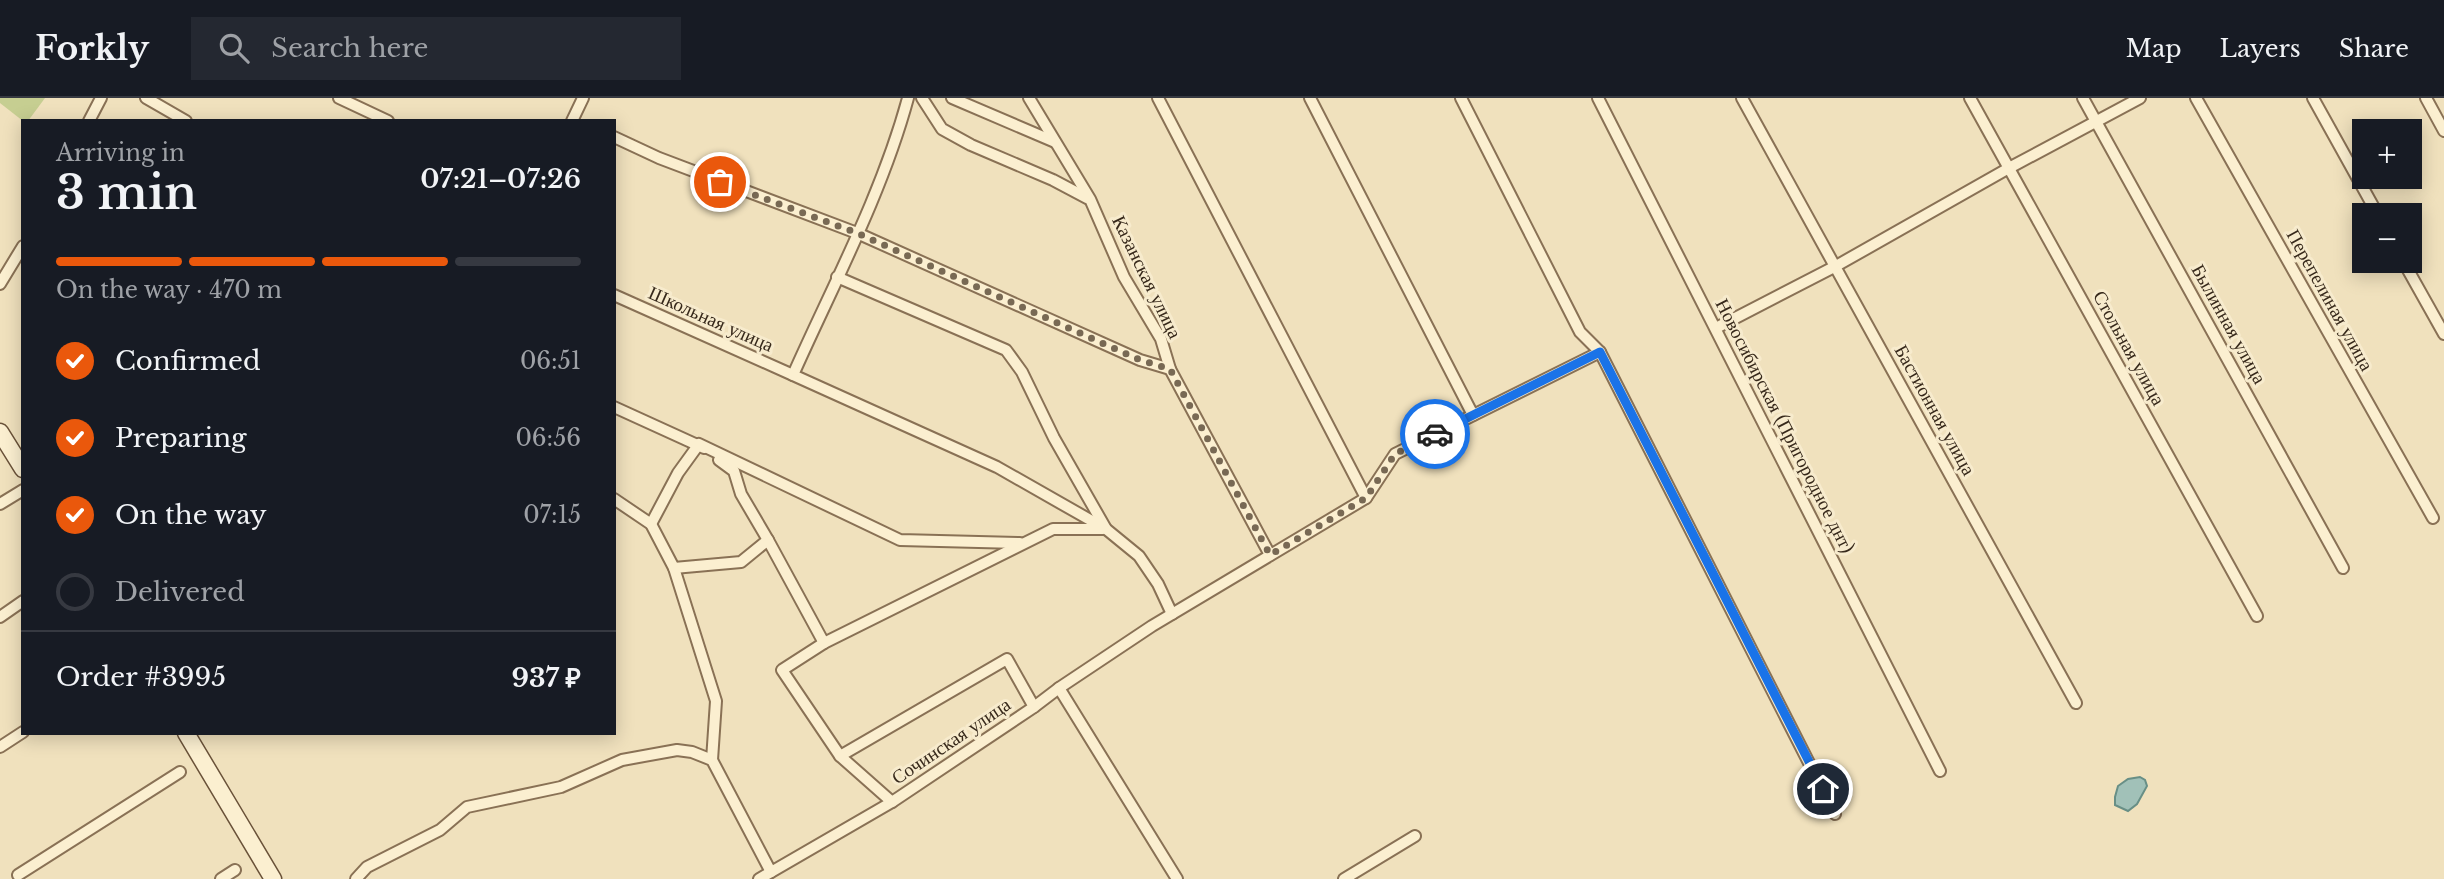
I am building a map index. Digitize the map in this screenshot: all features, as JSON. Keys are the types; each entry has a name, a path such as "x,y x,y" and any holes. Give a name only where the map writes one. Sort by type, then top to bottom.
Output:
{"main road":[{"path":"0,432 21,466"},
{"path":"187,735 273,879"}],"street":[{"path":"90,119 101,98"},
{"path":"146,98 183,119"},
{"path":"339,98 384,119"},
{"path":"575,119 583,98"},
{"path":"793,375 898,135 908,98"},
{"name":"Казанская улица","path":"922,98 942,129 971,145 1054,180 1090,200"},
{"path":"951,98 1055,142"},
{"name":"Казанская улица","path":"1029,98 1090,200 1124,277 1161,338 1170,369 1270,555"},
{"path":"1158,98 1366,498"},
{"path":"1310,98 1473,415"},
{"path":"1461,98 1580,332 1600,352 1835,814"},
{"name":"Новосибирская (Пригородное днт)","path":"1598,98 1940,771"},
{"name":"Бастионная улица","path":"1742,98 2076,703"},
{"name":"Стольная улица","path":"1970,98 2257,616"},
{"name":"Былинная улица","path":"2083,98 2343,568"},
{"path":"1716,328 1836,267 2009,168 2140,98"},
{"name":"Перепелиная улица","path":"2196,98 2433,518"},
{"path":"2313,98 2371,203"},
{"path":"2426,98 2444,131"},
{"path":"616,138 659,158 857,233 1140,360 1170,369"},
{"path":"0,284 21,249"},
{"path":"2410,273 2444,334"},
{"path":"837,277 1006,349 1106,529 1139,556 1158,584 1172,614"},
{"name":"Школьная улица","path":"616,296 997,467 1106,529"},
{"path":"1034,707 1172,614 1366,498 1395,454 1600,352"},
{"path":"616,408 699,444 900,540 1023,543"},
{"path":"651,524 678,473 699,444"},
{"path":"699,444 734,471 741,494 824,643"},
{"path":"0,504 21,491"},
{"path":"616,500 651,524 674,568 716,701 712,760 771,872"},
{"path":"892,802 840,756 782,670 824,643 1053,529 1106,529"},
{"path":"674,568 741,562 768,540"},
{"path":"0,617 21,602"},
{"name":"Сочинская улица","path":"759,879 892,802 1034,707 1007,659 840,756"},
{"path":"1059,688 1177,879"},
{"path":"0,747 21,733"},
{"path":"356,879 368,867 440,830 467,807 561,787 622,760 677,750 692,752 712,760"},
{"path":"18,875 180,772"},
{"path":"1344,879 1415,836"},
{"path":"221,879 234,870"}],"green space":[{"path":"0,98 45,98 29,119 21,119 0,103"}],"water":[{"path":"2140,777 2145,780 2147,786 2137,804 2128,811 2115,805 2118,786 2128,779"}],"way so far":[{"path":"720,182 857,233 1140,360 1170,369 1270,555 1366,498 1395,454 1435,434"}],"route":[{"path":"1435,434 1600,352 1823,789"}]}
